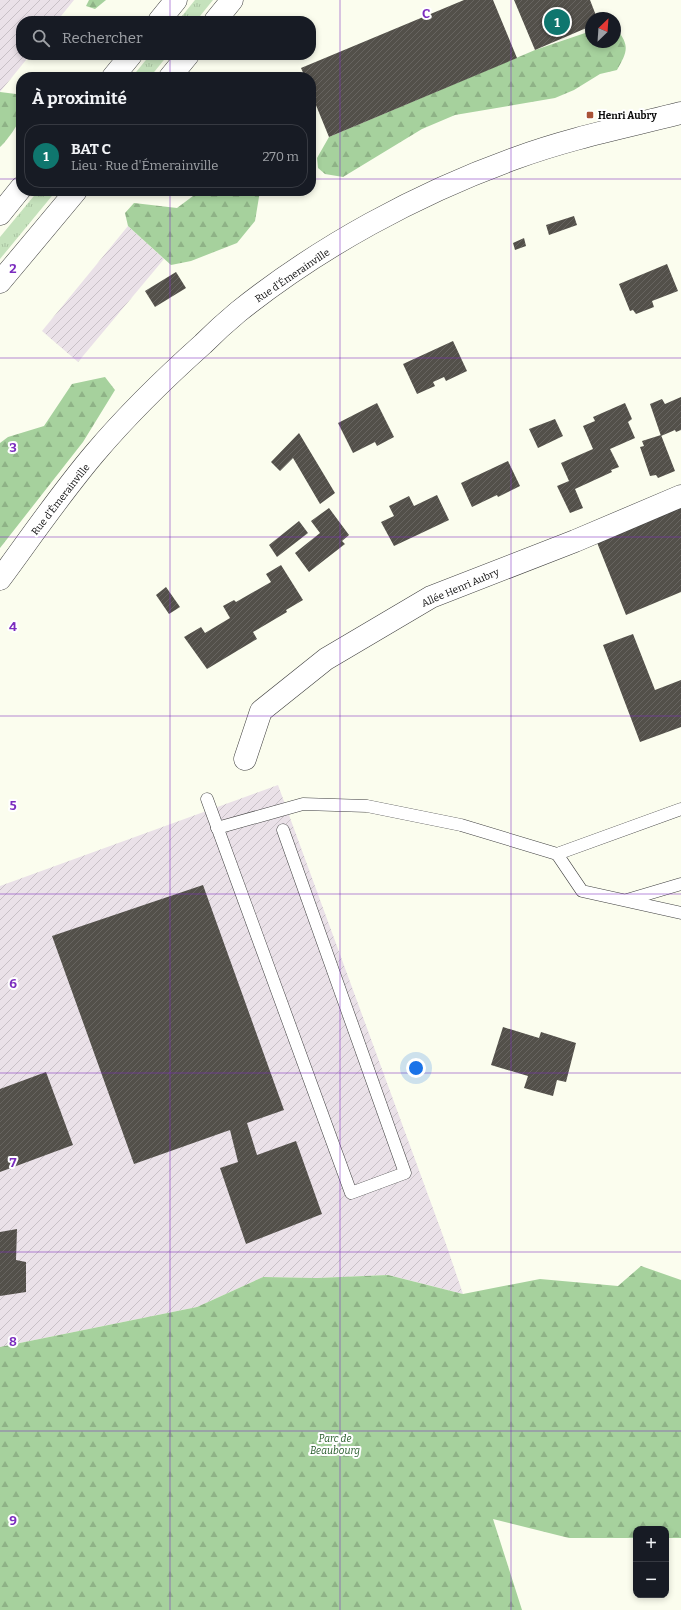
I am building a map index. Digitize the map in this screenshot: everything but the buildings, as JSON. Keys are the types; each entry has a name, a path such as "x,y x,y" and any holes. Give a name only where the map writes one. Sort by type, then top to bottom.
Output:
{"street":[{"path":"163,16 176,0"},
{"path":"219,16 232,0"},
{"path":"117,72 127,60"},
{"path":"174,72 184,60"},
{"name":"Rue d'Émerainville","path":"0,579 57,500 96,452 131,413 181,363 237,313 284,278 334,246 381,219 459,181 517,158 584,137 681,113"},
{"path":"0,214 16,194"},
{"path":"0,282 72,196"},
{"name":"Allée Henri Aubry","path":"245,759 261,711 326,659 431,597 681,496"}],"lane":[{"path":"207,799 351,1193 405,1173 283,830"},
{"path":"218,828 303,804 367,806 461,825 557,854 681,809"},
{"path":"557,854 582,891 681,913"},
{"path":"626,900 681,884"}],"shaded area":[{"path":"0,0 74,0 61,16 16,16 16,60 26,60 0,92"},
{"path":"128,226 164,259 78,362 42,331"},
{"path":"278,785 463,1294 388,1275 317,1278 263,1277 197,1307 0,1347 0,886"}],"green space":[{"path":"89,0 106,0 95,9 86,6"},
{"path":"195,0 213,0 200,16 182,16"},
{"path":"585,33 585,48 621,48 621,36 626,45 625,55 617,70 600,74 574,90 555,98 455,115 422,129 343,177 325,174 318,168 317,158 329,137 535,50"},
{"path":"146,60 164,60 154,72 136,72"},
{"path":"0,92 16,94 16,125 9,137 0,147"},
{"path":"34,196 52,196 0,259 0,237"},
{"path":"193,196 259,196 255,221 237,243 191,261 171,265 128,226 125,213 134,203 177,208"},
{"path":"105,377 115,390 83,442 0,548 0,443 8,437 44,426 72,384"},
{"name":"Parc de Beaubourg","path":"641,1266 681,1280 681,1538 669,1538 669,1526 633,1526 633,1538 569,1538 493,1519 522,1610 0,1610 0,1347 197,1307 263,1277 317,1278 388,1275 463,1294 540,1279 618,1286"}],"place":[{"name":"BAT C","path":"557,22"},
{"name":"Henri Aubry","path":"590,115"}]}
